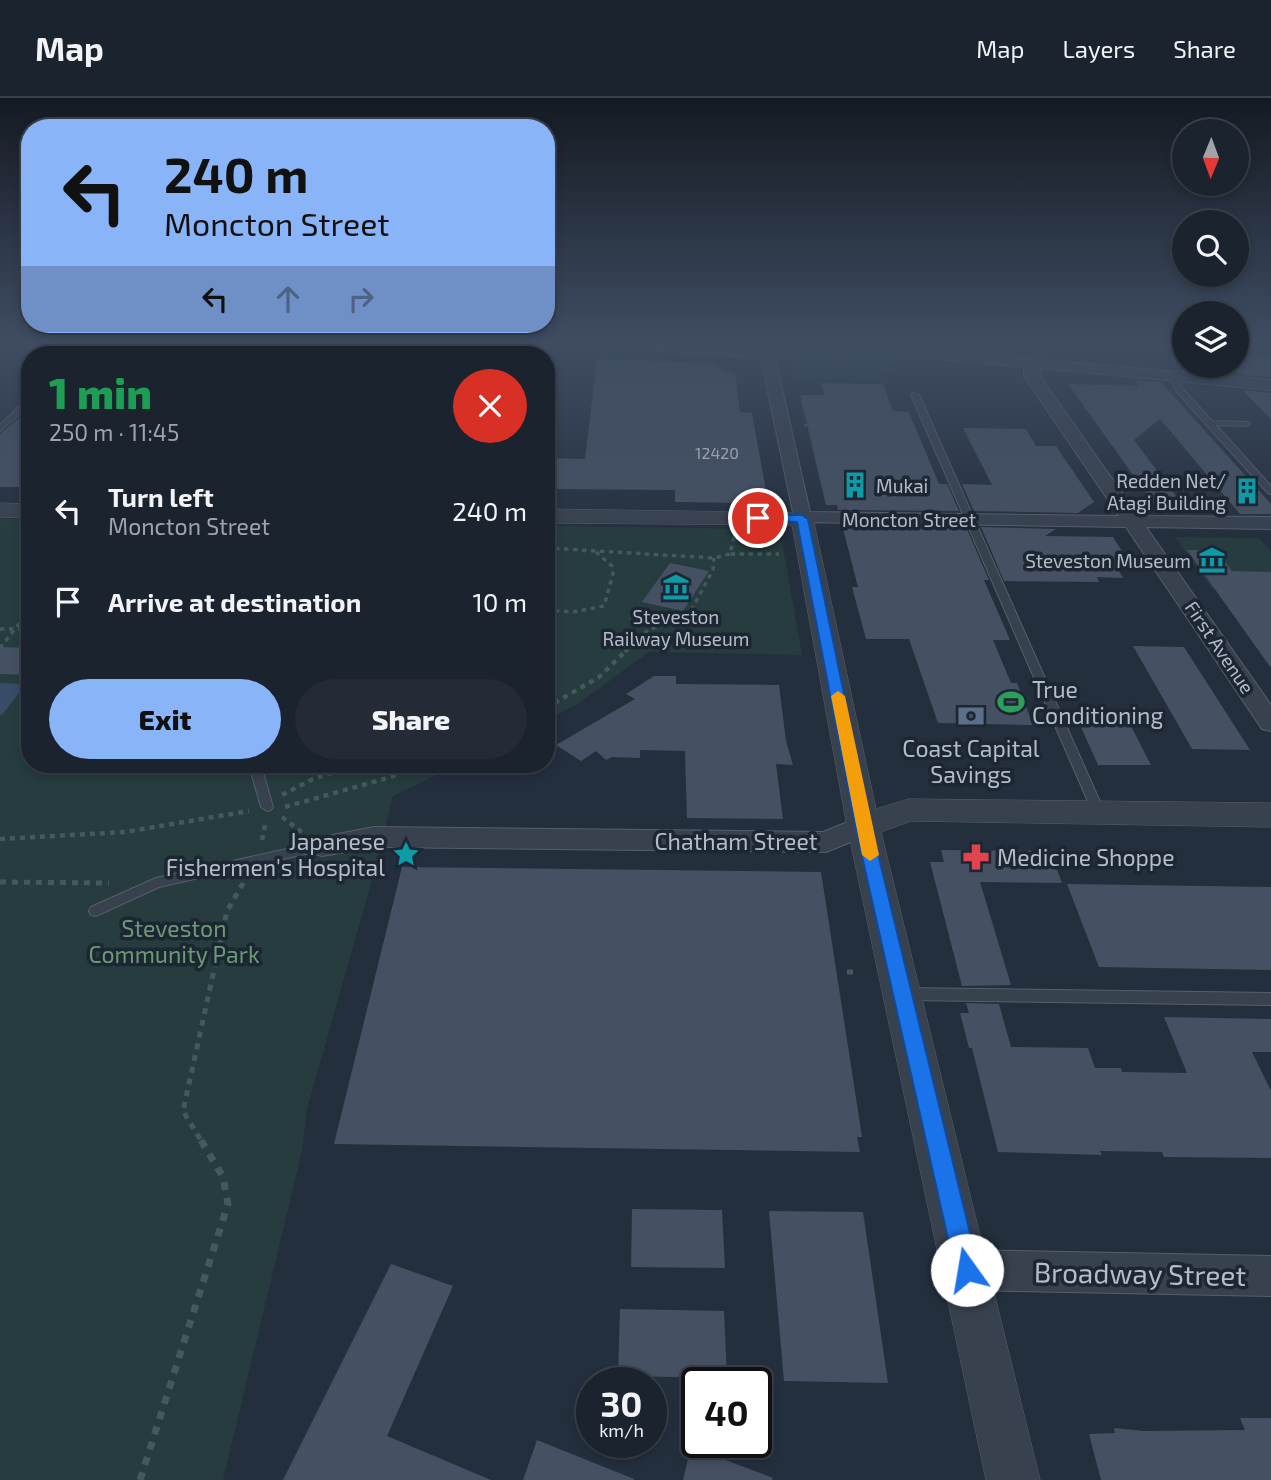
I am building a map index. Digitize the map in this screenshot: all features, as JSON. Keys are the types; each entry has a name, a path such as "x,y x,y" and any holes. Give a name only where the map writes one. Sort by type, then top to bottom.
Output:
{"street":[{"path":"779,408 863,825 1013,1480"},
{"name":"First Avenue","path":"1054,408 1131,521 1147,539 1271,723"},
{"path":"0,510 21,511"},
{"name":"Moncton Street","path":"555,516 1271,523"},
{"name":"Chatham Street","path":"322,846 374,837 825,842 863,825 909,810 1271,815"},
{"name":"Broadway Street","path":"967,1270 1271,1276"}],"lane":[{"path":"921,408 1099,813"},
{"path":"1197,408 1271,491"},
{"path":"0,429 21,409"},
{"path":"1211,424 1246,424"},
{"path":"257,773 267,805"},
{"path":"96,911 156,883 322,846"},
{"path":"902,993 1271,999"}],"path":[{"path":"804,425 878,426 881,435"},
{"path":"899,477 896,477 899,485 895,485 903,508"},
{"path":"730,554 732,540 738,531"},
{"path":"555,549 715,558 730,554 779,554"},
{"path":"555,610 573,611 604,606 613,574 612,566 594,551"},
{"path":"555,703 599,677 648,630 688,616 713,570 715,558"},
{"path":"0,645 21,621"},
{"path":"0,629 21,629"},
{"path":"0,839 49,839 172,828 267,805 313,779 331,773"},
{"path":"267,805 292,807 401,773"},
{"path":"267,805 322,846"},
{"path":"140,1480 228,1203 223,1177 183,1111 227,911 258,859 267,805"},
{"path":"0,882 156,883"},
{"path":"846,972 858,972"}],"green space":[{"name":"Steveston Community Park","path":"0,519 21,519 21,773 440,773 393,796 376,866 307,1109 302,1151 223,1480 0,1480"},
{"path":"555,526 753,529 771,532 782,542 802,655 649,652 579,703 555,715"},
{"path":"1175,537 1259,538 1271,552 1271,589 1212,589"}],"water":[{"path":"0,683 21,684 21,690 0,715"}],"building":[{"path":"591,408 740,408 740,412 752,413 766,491 743,503 675,502 675,490 555,489 555,458 585,459"},
{"path":"803,408 892,408 893,411 909,412 939,484 947,484 959,511 838,510 837,505 826,505"},
{"path":"1086,408 1185,408 1271,504 1271,514 1240,514 1160,419 1134,440 1185,508 1156,507"},
{"path":"1260,408 1271,408 1271,419"},
{"path":"21,416 21,487 0,487 0,434"},
{"path":"963,428 1026,429 1036,446 1056,446 1094,502 1078,513 974,511 962,484 992,485"},
{"path":"842,525 966,527 989,580 984,580 1010,640 993,640 1011,683 1017,683 1033,725 938,723 909,639 866,639 852,587 858,587"},
{"path":"981,527 1056,529 1045,536 1113,537 1132,567 1117,567 1123,578 1097,577 1099,582 1004,581"},
{"path":"1187,550 1217,551 1232,571 1271,572 1271,668"},
{"name":"Steveston Railway Museum","path":"670,563 709,571 683,611 642,602"},
{"path":"1133,646 1184,647 1250,750 1192,749"},
{"path":"0,647 21,648 21,675 0,674"},
{"path":"654,676 676,676 676,684 779,685 786,741 793,765 776,764 783,819 687,818 685,751 640,750 640,758 612,757 606,760 596,751 581,761 556,745 635,699 626,694"},
{"path":"1080,725 1131,726 1151,765 1098,765"},
{"path":"941,850 1050,851 1062,883 980,882 1011,985 962,986 930,862 944,862"},
{"path":"402,867 821,872 862,1137 857,1137 860,1152 334,1144"},
{"path":"1067,884 1271,887 1271,970 1099,967"},
{"path":"966,1003 999,1004 1011,1047 1088,1048 1095,1068 1121,1068 1122,1072 1187,1073 1164,1017 1271,1019 1271,1052 1252,1052 1271,1091 1271,1158 1164,1157 1162,1152 1100,1151 1102,1155 998,1152 972,1048 969,1048 960,1013 969,1013"},
{"path":"632,1209 722,1210 725,1268 631,1267"},
{"path":"769,1211 863,1212 888,1383 784,1381"},
{"path":"391,1264 453,1286 387,1436 491,1480 283,1480"},
{"path":"620,1309 724,1311 727,1367 681,1367 681,1377 667,1377 667,1367 618,1367"},
{"path":"1240,1418 1271,1418 1271,1480 1101,1480 1089,1434 1115,1433 1114,1428 1144,1431 1245,1430"},
{"path":"537,1440 576,1456 576,1458 634,1479 634,1480 523,1480"},
{"path":"688,1458 720,1458 773,1478 772,1480 683,1480"}],"slow traffic":[{"path":"838,696 870,855"}],"place":[{"name":"Mukai","path":"855,485"},
{"name":"Redden Net/ Atagi Building","path":"1247,491"},
{"name":"Steveston Museum","path":"1212,560"},
{"name":"Steveston Railway Museum","path":"676,587"},
{"name":"True Conditioning","path":"1011,702"},
{"name":"Coast Capital Savings","path":"971,716"},
{"name":"Japanese Fishermen's Hospital","path":"406,854"},
{"name":"Medicine Shoppe","path":"976,857"}],"route":[{"path":"758,518 802,519 863,825 967,1270"}]}
